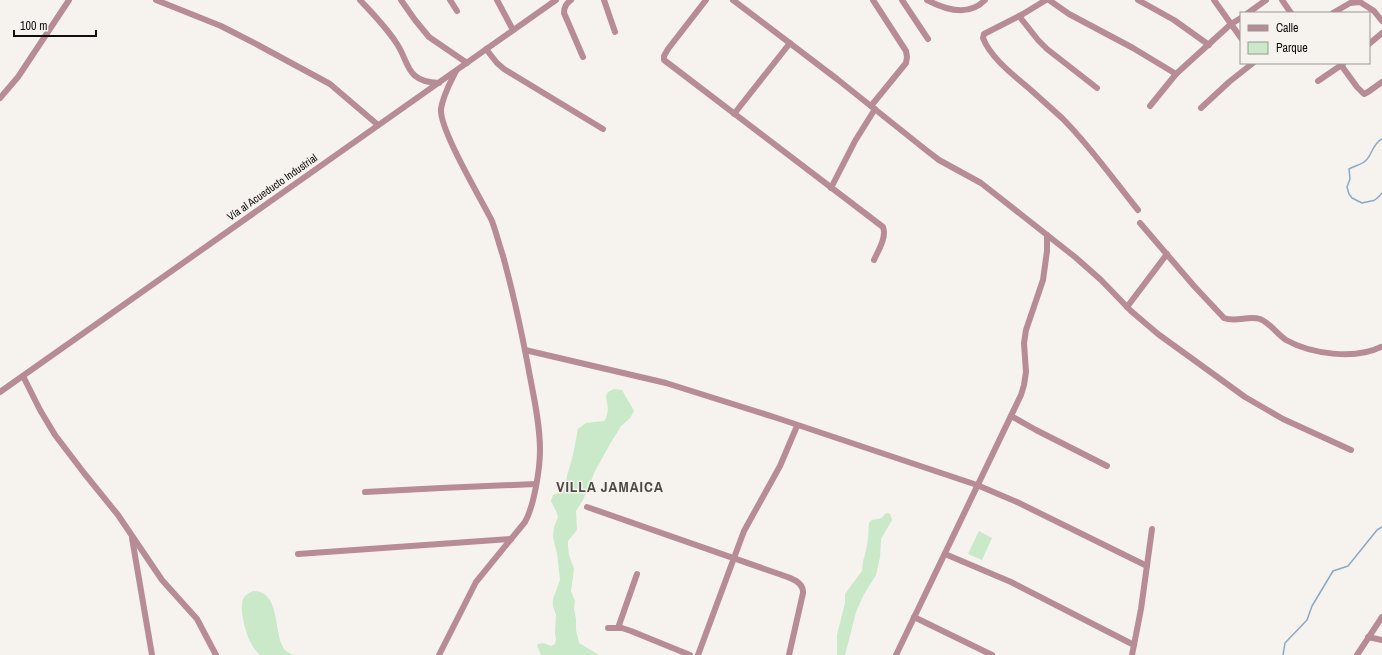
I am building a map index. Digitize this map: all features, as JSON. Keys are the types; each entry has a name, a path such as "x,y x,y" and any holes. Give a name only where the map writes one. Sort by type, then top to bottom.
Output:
{"street":[{"path":"0,98 18,77 69,0"},
{"path":"156,0 221,26 330,84 378,125"},
{"path":"360,0 395,41 408,67 413,73 417,77 430,83 438,83"},
{"path":"401,0 429,37 467,62"},
{"path":"450,0 458,11"},
{"path":"497,0 513,30"},
{"name":"Vía al Acueducto Industrial","path":"0,392 556,0"},
{"path":"571,0 566,4 564,13 583,57"},
{"path":"604,0 615,32"},
{"path":"706,0 663,58 667,63 882,227 884,232 881,246 874,260"},
{"path":"733,0 939,160 981,183 1101,280 1127,307 1158,334 1257,405 1291,424 1351,450"},
{"path":"831,188 873,108 906,62 906,51 873,0"},
{"path":"902,0 928,40"},
{"path":"928,0 954,10 968,11 980,5 985,0"},
{"path":"1138,210 1078,136 1056,113 1009,71 987,46 983,35 1047,0 1176,74"},
{"path":"1138,0 1174,20 1209,45"},
{"path":"1214,0 1240,37"},
{"path":"1249,12 1266,0"},
{"path":"1282,0 1290,12"},
{"path":"1335,12 1355,1 1365,4 1374,11 1382,21"},
{"path":"1019,16 1038,40 1064,63 1097,88"},
{"path":"1150,106 1176,74 1231,24 1240,19"},
{"path":"1370,43 1382,33"},
{"path":"734,114 790,43"},
{"path":"486,49 504,69 603,129"},
{"path":"1201,108 1252,64"},
{"path":"1318,81 1343,64 1357,87 1364,94 1382,82"},
{"path":"439,655 476,582 525,522 529,515 536,484 540,440 525,350 507,271 494,227 452,141 442,114 441,109 445,94 456,70"},
{"path":"1140,223 1194,286 1224,318 1228,320 1250,318 1258,319 1265,322 1286,340 1312,350 1351,354 1369,352 1381,347"},
{"path":"896,655 977,485 1012,416 1024,385 1026,372 1025,337 1029,320 1044,280 1047,235"},
{"path":"1127,307 1167,254"},
{"path":"525,350 666,383 977,485 1017,502 1147,566"},
{"path":"23,376 40,410 55,435 131,534 162,580 197,619 205,631 216,655"},
{"path":"1012,416 1036,430 1107,466"},
{"path":"698,655 750,519 780,466 797,426"},
{"path":"364,492 464,486 536,484"},
{"path":"586,508 793,579 803,587 803,593 788,655"},
{"path":"1132,655 1152,529"},
{"path":"131,534 152,655"},
{"path":"298,554 511,539"},
{"path":"945,554 1011,582 1134,645"},
{"path":"618,628 637,574"},
{"path":"914,617 992,655"},
{"path":"1357,655 1382,617"},
{"path":"608,628 618,628 631,631 690,655"},
{"path":"1368,637 1382,640"}],"green space":[{"path":"614,389 622,390 634,411 630,418 621,426 595,471 583,500 576,511 577,530 568,541 569,555 574,569 571,591 575,601 574,609 576,630 579,643 599,655 541,655 537,645 538,644 543,643 551,646 555,644 556,615 553,606 553,599 560,580 557,553 553,536 554,527 558,517 551,501 553,495 564,490 578,429 586,423 604,421 608,410 606,396 608,392"},
{"path":"888,513 890,514 892,520 881,539 880,557 876,575 864,594 856,612 845,655 837,655 837,635 845,603 845,594 862,571 868,540 869,523 872,520 882,518"},
{"path":"979,531 992,538 982,560 968,554"},
{"path":"253,591 261,593 267,597 271,603 284,650 293,655 260,655 253,646 245,629 242,604 243,599 247,594"}],"waterway":[{"path":"1382,139 1376,144 1367,160 1349,169 1350,179 1347,187 1352,198 1362,203 1374,200 1382,193"},
{"path":"1283,655 1285,643 1307,620 1312,606 1333,571 1348,566 1377,530 1382,527"}],"district":[{"name":"VILLA JAMAICA","path":"610,487"}]}
